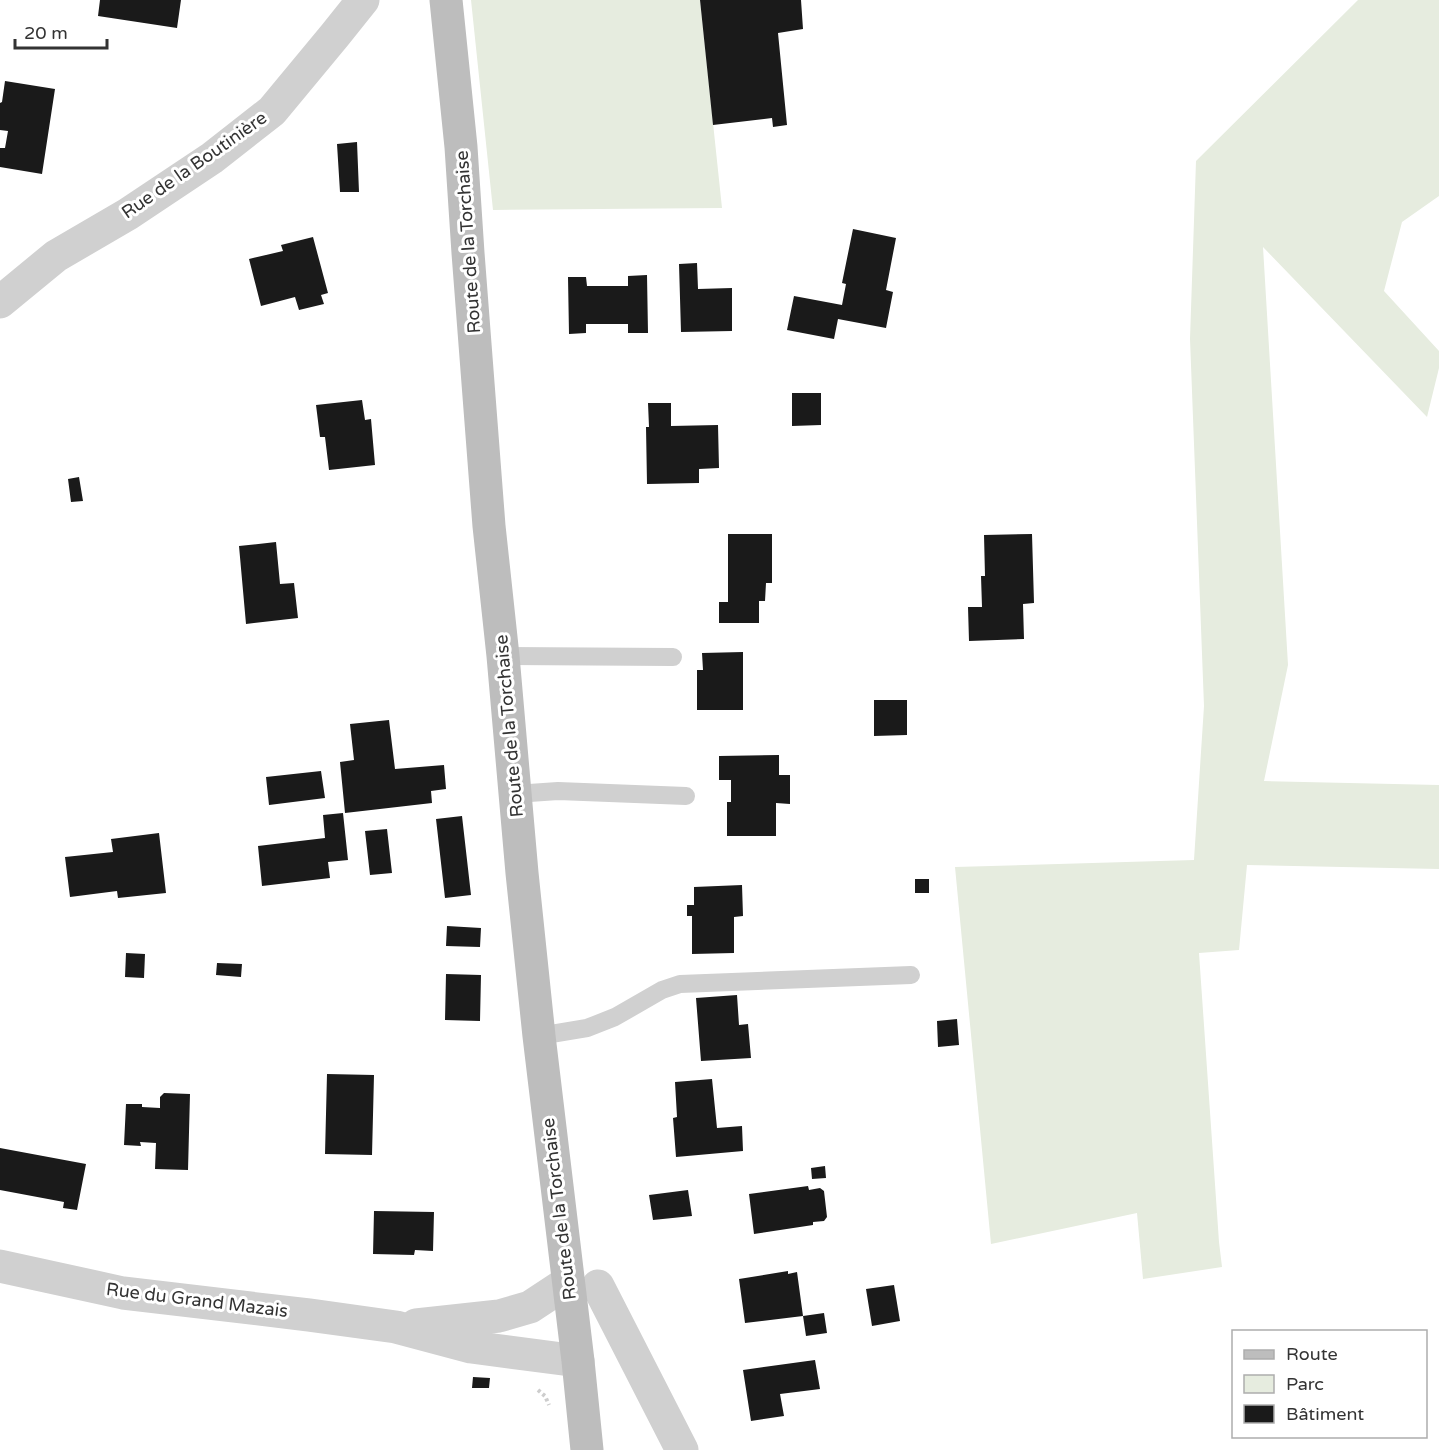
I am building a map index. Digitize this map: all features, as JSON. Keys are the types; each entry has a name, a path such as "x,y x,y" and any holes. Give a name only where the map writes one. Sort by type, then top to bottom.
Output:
{"main road":[{"name":"Route de la Torchaise","path":"446,0 461,147 489,526 539,1036 583,1284 578,1361 587,1450"}],"street":[{"name":"Rue de la Boutinière","path":"0,302 56,256 128,214 212,158 272,111 363,0"},
{"name":"Rue du Grand Mazais","path":"0,1266 123,1293 396,1327 471,1347 578,1361"},
{"name":"Rue du Grand Mazais","path":"396,1327 499,1316 530,1307 583,1284"},
{"path":"583,1284 682,1450"}],"lane":[{"path":"503,656 673,657"},
{"path":"515,794 558,791 686,796"},
{"path":"539,1036 587,1028 615,1017 662,990 680,984 911,975"}],"green space":[{"path":"471,0 700,0 722,208 493,210"},
{"path":"1358,0 1439,0 1439,196 1402,222 1384,291 1439,351 1439,368 1427,417 1263,247 1288,665 1264,781 1439,785 1439,869 1247,865 1239,950 1199,953 1222,1267 1143,1279 1137,1213 991,1244 955,867 1194,860 1204,706 1190,339 1196,161"}],"building":[{"path":"100,0 181,0 177,28 98,16"},
{"path":"700,0 801,0 803,29 778,33 787,125 773,127 772,118 713,125"},
{"path":"5,81 55,89 42,174 0,167 0,148 5,148 8,131 0,130 0,103"},
{"path":"357,142 359,192 340,192 337,144"},
{"path":"853,229 896,238 886,290 893,292 886,328 838,319 834,339 787,330 794,296 842,305 846,284 842,283"},
{"path":"313,237 328,293 321,295 324,304 299,310 295,297 261,306 249,259 283,251 281,245"},
{"path":"697,263 698,289 732,288 732,331 681,332 679,264"},
{"path":"647,275 648,333 628,333 628,324 586,324 586,333 569,334 568,277 586,277 587,286 628,286 628,276"},
{"path":"792,393 821,393 821,425 792,426"},
{"path":"362,400 365,420 371,419 375,465 329,470 325,437 320,437 316,405"},
{"path":"648,403 671,403 671,426 718,425 719,468 699,469 699,483 647,484"},
{"path":"79,477 83,501 71,502 68,479"},
{"path":"728,534 772,534 772,583 766,583 765,601 759,601 759,623 719,623 719,602 728,602"},
{"path":"1032,534 1034,603 1023,604 1024,639 969,641 968,607 982,607 981,576 985,576 984,535"},
{"path":"276,542 280,584 294,583 298,618 246,624 239,546"},
{"path":"743,652 743,710 697,710 697,670 703,670 702,653"},
{"path":"874,700 907,700 907,735 874,736"},
{"path":"389,720 395,769 444,765 446,789 431,791 432,803 345,813 340,762 354,760 350,724"},
{"path":"779,755 779,775 790,775 790,804 776,803 776,836 727,836 727,802 731,802 731,780 719,780 719,756"},
{"path":"321,771 325,798 269,805 266,777"},
{"path":"343,813 348,860 328,862 330,878 262,886 258,846 325,838 323,815"},
{"path":"462,816 471,895 445,898 436,819"},
{"path":"387,829 392,873 370,875 365,831"},
{"path":"159,833 166,893 118,898 117,891 70,897 65,857 113,852 111,839"},
{"path":"915,879 929,879 929,893 915,893"},
{"path":"742,885 743,916 734,917 734,953 692,954 692,916 687,916 687,905 694,905 694,887"},
{"path":"447,926 481,928 480,947 446,946"},
{"path":"126,953 145,954 144,978 125,977"},
{"path":"217,963 242,964 241,977 216,975"},
{"path":"446,974 481,975 480,1021 445,1020"},
{"path":"737,995 739,1025 748,1024 751,1058 701,1061 696,998"},
{"path":"957,1019 959,1045 938,1047 937,1021"},
{"path":"327,1074 374,1075 372,1155 325,1154"},
{"path":"712,1079 717,1128 742,1126 743,1151 676,1157 673,1118 677,1117 675,1082"},
{"path":"164,1093 190,1094 188,1170 155,1169 156,1143 140,1142 141,1146 124,1145 126,1104 142,1104 142,1107 160,1108 160,1097"},
{"path":"0,1148 86,1164 77,1210 63,1208 64,1202 0,1190"},
{"path":"825,1166 826,1178 812,1179 811,1168"},
{"path":"808,1186 809,1190 820,1188 824,1191 827,1217 824,1221 813,1222 813,1225 754,1234 749,1194"},
{"path":"688,1190 692,1216 653,1220 649,1195"},
{"path":"374,1211 434,1212 433,1251 415,1250 414,1255 373,1254"},
{"path":"788,1271 788,1274 797,1272 803,1316 745,1323 739,1279"},
{"path":"894,1285 900,1321 872,1326 866,1289"},
{"path":"824,1313 827,1333 806,1336 803,1316"},
{"path":"815,1360 820,1389 780,1394 784,1416 751,1421 743,1370"},
{"path":"473,1377 490,1378 489,1388 472,1388"}]}
